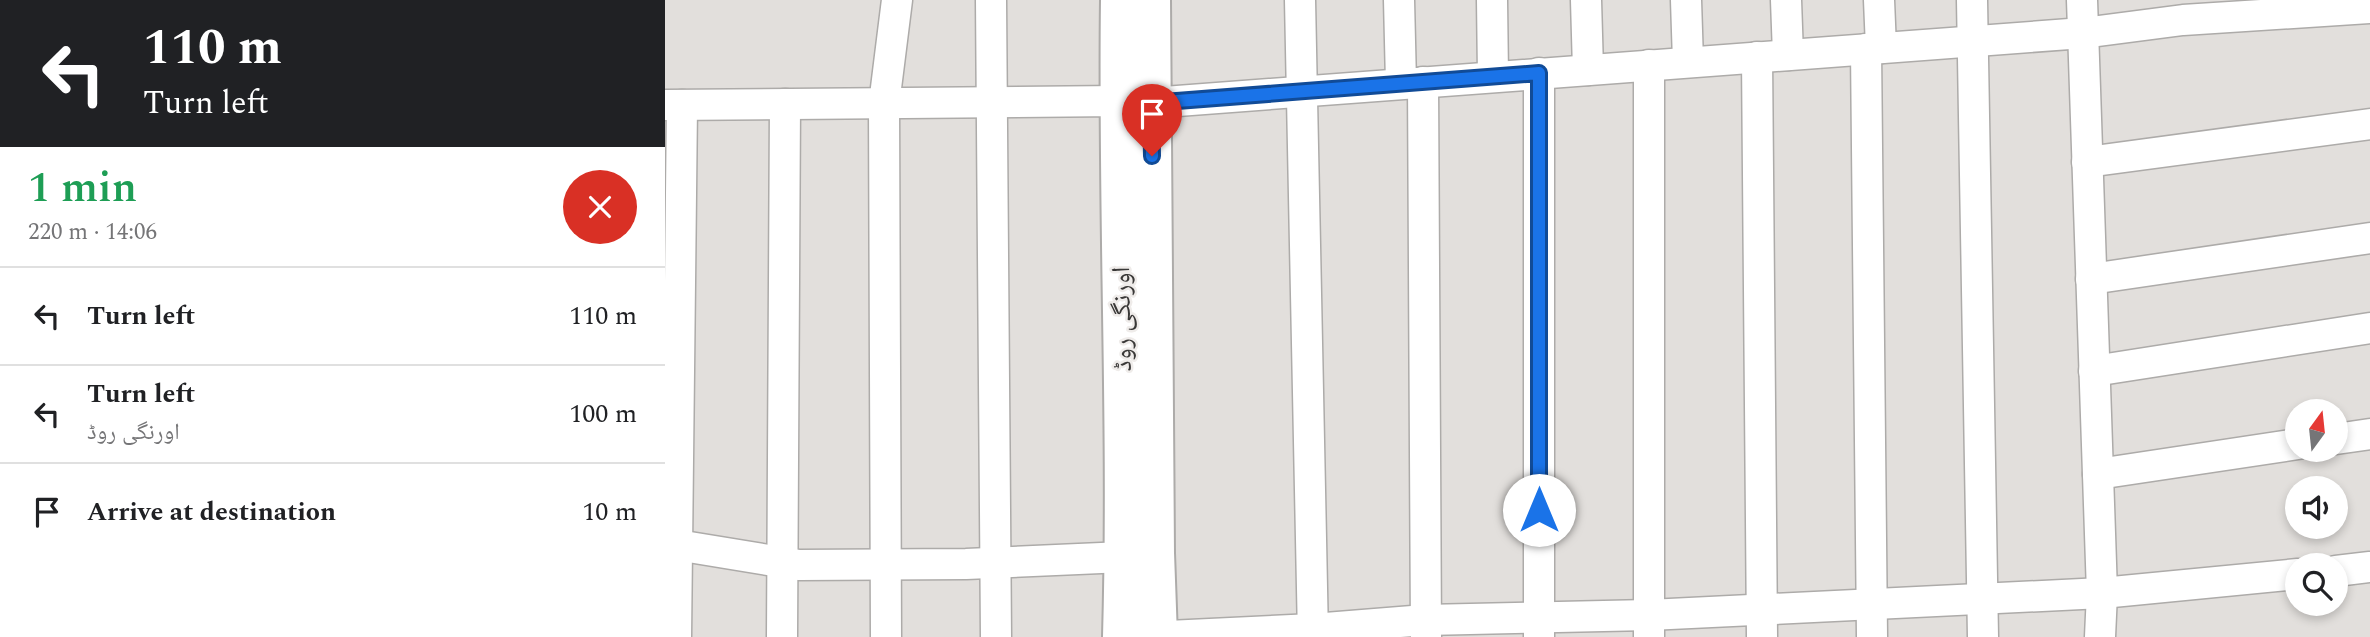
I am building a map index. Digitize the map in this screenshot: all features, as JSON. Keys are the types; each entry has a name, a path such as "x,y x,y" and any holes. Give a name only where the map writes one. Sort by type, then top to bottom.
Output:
{"main road":[{"name":"اورنگی روڈ","path":"1120,0 1135,102 1155,553 1146,637"},
{"name":"اورنگی روڈ","path":"1146,637 1125,557 1135,102 1151,0"}],"street":[{"path":"886,637 884,104 897,0"},
{"path":"991,0 996,637"},
{"path":"1300,0 1313,633"},
{"path":"1399,0 1412,82 1425,629"},
{"path":"1492,0 1493,76"},
{"path":"1586,0 1588,70"},
{"path":"1686,0 1688,62"},
{"path":"1786,0 1788,55"},
{"path":"1872,637 1874,48 1879,0"},
{"path":"1972,0 1983,637"},
{"path":"2082,0 2102,593 2100,637"},
{"path":"676,637 671,544 674,105 1135,102 2083,33 2183,10 2370,8"},
{"path":"1758,57 1762,623"},
{"path":"1649,65 1649,626"},
{"path":"1539,73 1539,628"},
{"path":"782,637 785,104"},
{"path":"2087,162 2370,124"},
{"path":"2091,279 2370,238"},
{"path":"2094,371 2370,328"},
{"path":"2349,437 2370,434"},
{"path":"2098,474 2285,446"},
{"path":"671,544 799,565 1125,557"},
{"path":"2348,570 2370,568"},
{"path":"1146,637 1762,623 1872,603 2102,593 2285,575"}],"route":[{"path":"1152,156 1151,103 1539,73 1539,510"}]}
